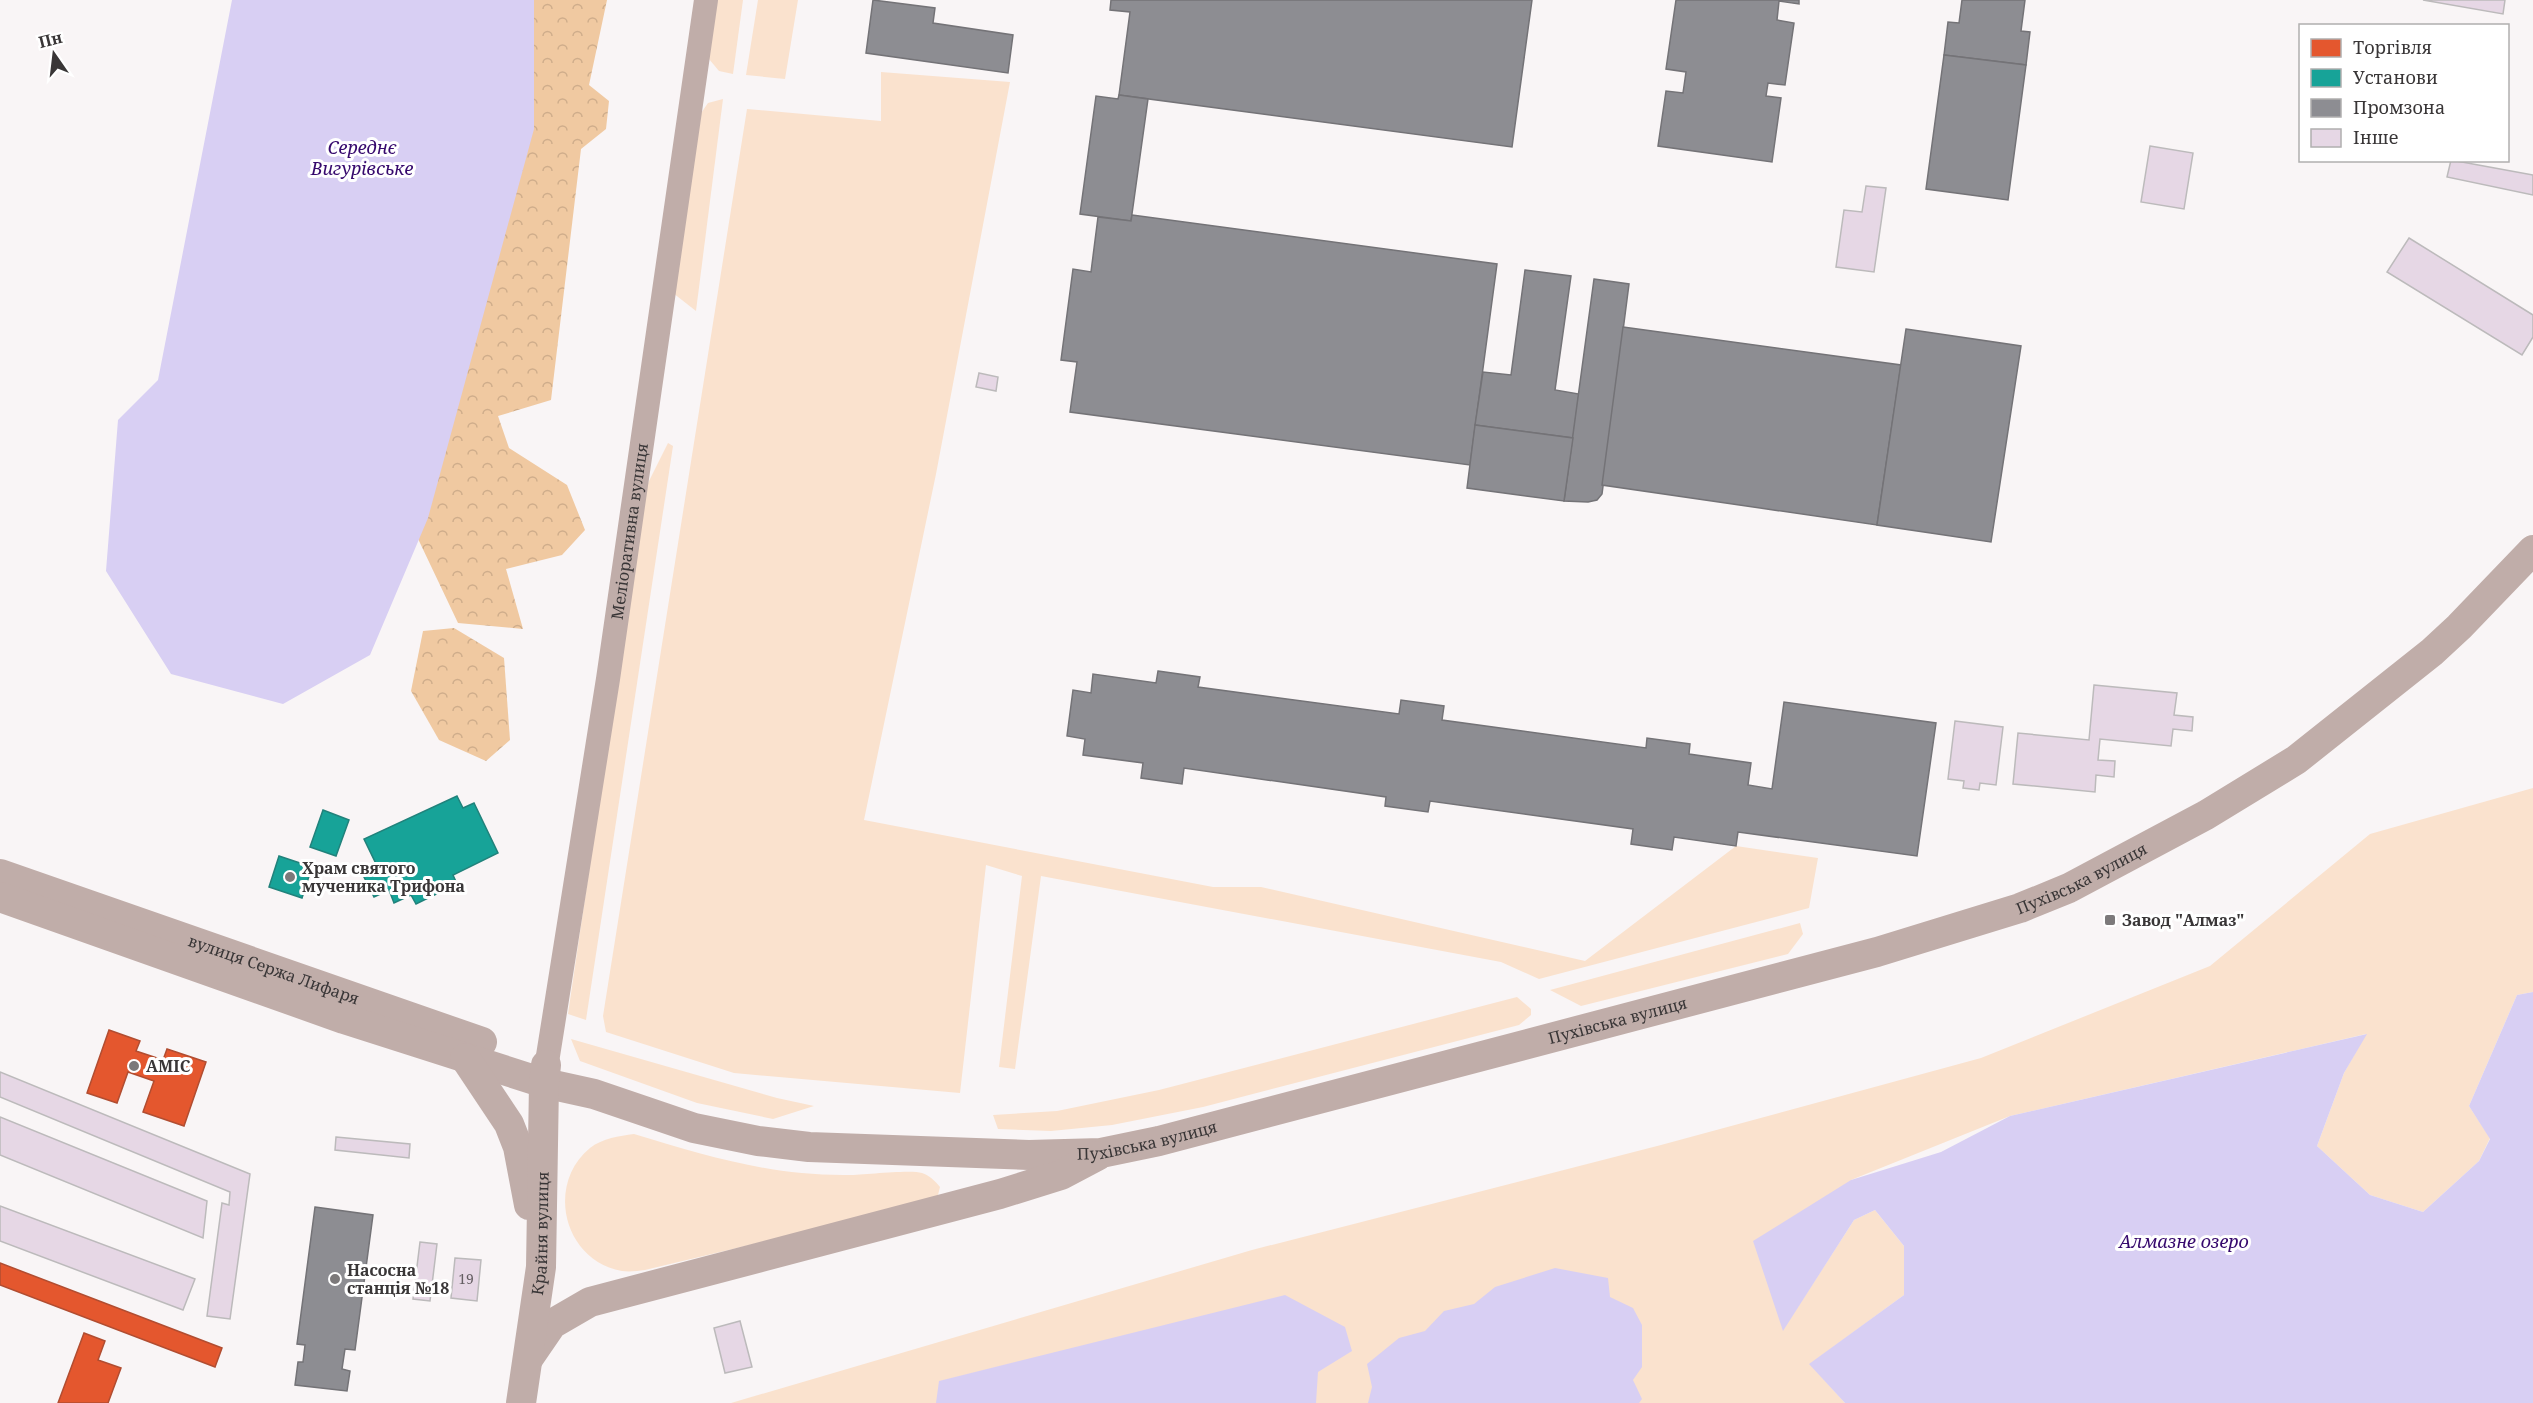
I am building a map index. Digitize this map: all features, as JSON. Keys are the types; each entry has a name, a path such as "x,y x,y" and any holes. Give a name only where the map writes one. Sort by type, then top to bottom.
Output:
{"street":[{"name":"Меліоративна вулиця","path":"545,1072 608,679 706,0"},
{"name":"Пухівська вулиця","path":"545,1072 594,1094 694,1128 758,1141 809,1147 984,1153 1101,1153 1170,1138 1500,1053 1866,955 1972,924 2069,888 2206,815 2296,760 2432,652 2533,550"},
{"name":"вулиця Сержа Лифаря","path":"0,874 472,1039 545,1072"},
{"name":"вулиця Сержа Лифаря","path":"0,897 333,1015 465,1058 545,1072"},
{"path":"465,1058 509,1124 518,1147 541,1267"},
{"name":"Крайня вулиця","path":"521,1403 541,1267 545,1072"},
{"path":"528,1359 552,1324 590,1302 1000,1194 1061,1176 1101,1153"}],"shaded area":[{"path":"713,0 743,0 733,74 719,71 709,59"},
{"path":"758,0 798,0 785,79 746,75"},
{"path":"881,72 1010,82 936,474 864,820 1213,887 1261,887 1585,961 1736,846 1818,858 1809,908 1539,979 1501,962 1041,876 1015,1069 999,1067 1022,876 986,865 960,1093 734,1073 606,1032 603,1016 747,109 881,121"},
{"path":"723,99 696,311 673,293 697,119 708,103"},
{"path":"668,443 673,446 586,1020 568,1014 645,489"},
{"path":"2533,788 2533,992 2517,995 2469,1106 2490,1138 2479,1161 2423,1212 2370,1195 2317,1146 2344,1073 2366,1034 2010,1116 1851,1180 1783,1330 1854,1220 1875,1210 1904,1246 1904,1295 1810,1364 1845,1403 731,1403 1252,1250 1661,1145 1981,1058 2210,966 2370,834"},
{"path":"1800,923 1803,934 1788,954 1581,1006 1550,990"},
{"path":"1517,997 1531,1009 1531,1015 1519,1025 1203,1107 1112,1125 1051,1131 998,1129 993,1115 1057,1111 1159,1090"},
{"path":"571,1039 777,1098 814,1106 773,1119 697,1103 580,1061"},
{"path":"634,1134 714,1157 766,1168 849,1175 916,1172 927,1175 940,1187 938,1195 930,1202 645,1270 622,1271 602,1264 586,1253 567,1220 565,1201 568,1181 576,1163 590,1148 606,1140"}],"green space":[{"path":"503,0 607,0 589,85 609,101 606,129 581,149 551,400 498,416 509,448 567,485 585,530 562,555 506,569 523,629 458,623 411,524"},
{"path":"454,628 504,658 510,740 486,761 439,740 411,691 423,631"}],"water":[{"name":"Середнє Вигурівське","path":"232,0 534,0 534,129 428,518 370,655 283,704 171,674 106,571 118,420 158,380"},
{"name":"Алмазне озеро","path":"2533,992 2533,1403 1845,1403 1809,1364 1904,1295 1904,1246 1875,1210 1854,1220 1783,1331 1753,1241 1851,1180 1941,1152 2010,1116 2367,1034 2344,1073 2317,1146 2370,1195 2423,1212 2479,1161 2490,1139 2469,1106 2517,995"},
{"path":"1555,1268 1608,1278 1610,1297 1633,1308 1642,1325 1642,1367 1633,1380 1642,1399 1639,1403 1368,1403 1372,1387 1367,1364 1399,1338 1425,1331 1444,1311 1474,1304 1495,1287"},
{"path":"1285,1295 1345,1327 1352,1351 1318,1372 1316,1403 936,1403 939,1381"}],"building: Торгівля":[{"path":"109,1030 140,1041 136,1051 163,1060 167,1049 206,1062 184,1126 143,1112 154,1081 128,1072 117,1103 87,1093"},
{"path":"0,1263 222,1348 215,1367 0,1285"},
{"path":"84,1333 105,1341 98,1360 121,1368 108,1403 58,1403"}],"building: Установи":[{"path":"457,796 463,808 474,803 498,853 453,875 457,884 416,904 411,895 394,903 389,890 374,897 363,875 378,868 364,839"},
{"path":"323,810 349,820 336,856 310,847"},
{"name":"Храм святого мученика Трифона","path":"279,856 312,867 302,898 269,887"}],"building: Промзона":[{"path":"873,0 935,8 933,23 1013,35 1008,73 866,53"},
{"path":"1111,0 1532,0 1512,147 1119,95 1130,12 1110,10"},
{"path":"1676,0 1799,0 1799,4 1779,1 1777,20 1794,23 1785,85 1768,83 1766,96 1781,98 1772,162 1658,146 1666,91 1683,93 1686,72 1666,69"},
{"path":"1962,0 2025,0 2021,31 2030,32 2026,65 1944,55 1948,22 1959,23"},
{"path":"1944,55 2026,65 2008,200 1926,189"},
{"path":"1119,95 1148,99 1131,221 1080,214 1096,96 1118,99"},
{"path":"1132,215 1497,264 1470,465 1070,412 1077,362 1061,360 1073,269 1091,272 1098,217 1131,221"},
{"path":"1525,270 1571,276 1555,390 1579,394 1573,438 1475,425 1483,372 1511,375"},
{"path":"1594,279 1629,284 1602,494 1597,500 1588,502 1564,501"},
{"path":"1623,327 1901,365 1877,525 1602,485"},
{"path":"1906,329 2021,346 1991,542 1877,525"},
{"path":"1475,425 1573,438 1564,501 1467,488"},
{"path":"1158,671 1200,677 1198,687 1399,714 1401,700 1444,706 1442,720 1646,748 1647,738 1690,744 1689,754 1751,763 1748,785 1772,789 1784,702 1936,723 1917,856 1738,832 1736,846 1674,837 1672,850 1631,844 1633,829 1430,801 1428,812 1385,806 1386,797 1184,768 1182,784 1141,778 1143,763 1083,755 1085,739 1067,736 1073,690 1091,693 1093,674 1156,683"},
{"name":"Насосна станція №18","path":"315,1207 373,1215 355,1350 345,1349 342,1369 350,1371 347,1391 295,1385 298,1362 303,1362 305,1345 297,1344"}],"building: Інше":[{"path":"2423,0 2505,0 2503,14"},
{"path":"2150,146 2193,153 2184,209 2141,202"},
{"path":"2451,162 2533,175 2533,195 2447,177"},
{"path":"1866,186 1886,188 1874,272 1836,267 1844,210 1862,212"},
{"path":"2409,238 2533,315 2533,337 2522,355 2387,272"},
{"path":"979,373 998,377 996,391 976,387"},
{"path":"2094,685 2177,693 2174,715 2193,717 2192,731 2173,729 2171,746 2100,739 2098,760 2115,761 2114,777 2096,775 2095,792 2013,784 2018,733 2089,740"},
{"path":"1955,721 2003,727 1996,785 1980,783 1979,790 1963,788 1964,781 1948,779"},
{"path":"0,1072 250,1174 230,1319 207,1316 222,1203 229,1205 230,1192 0,1097"},
{"path":"0,1117 207,1201 203,1238 0,1155"},
{"path":"336,1137 410,1144 409,1158 335,1150"},
{"path":"0,1206 195,1279 183,1310 0,1241"},
{"path":"420,1242 437,1244 430,1301 413,1299"},
{"path":"455,1258 481,1260 477,1301 451,1298"},
{"path":"740,1321 752,1367 725,1373 714,1328"}],"place":[{"name":"Храм святого мученика Трифона","path":"290,877"},
{"name":"Завод \"Алмаз\"","path":"2110,920"},
{"name":"AMIC","path":"134,1066"},
{"name":"Насосна станція №18","path":"335,1279"}]}
